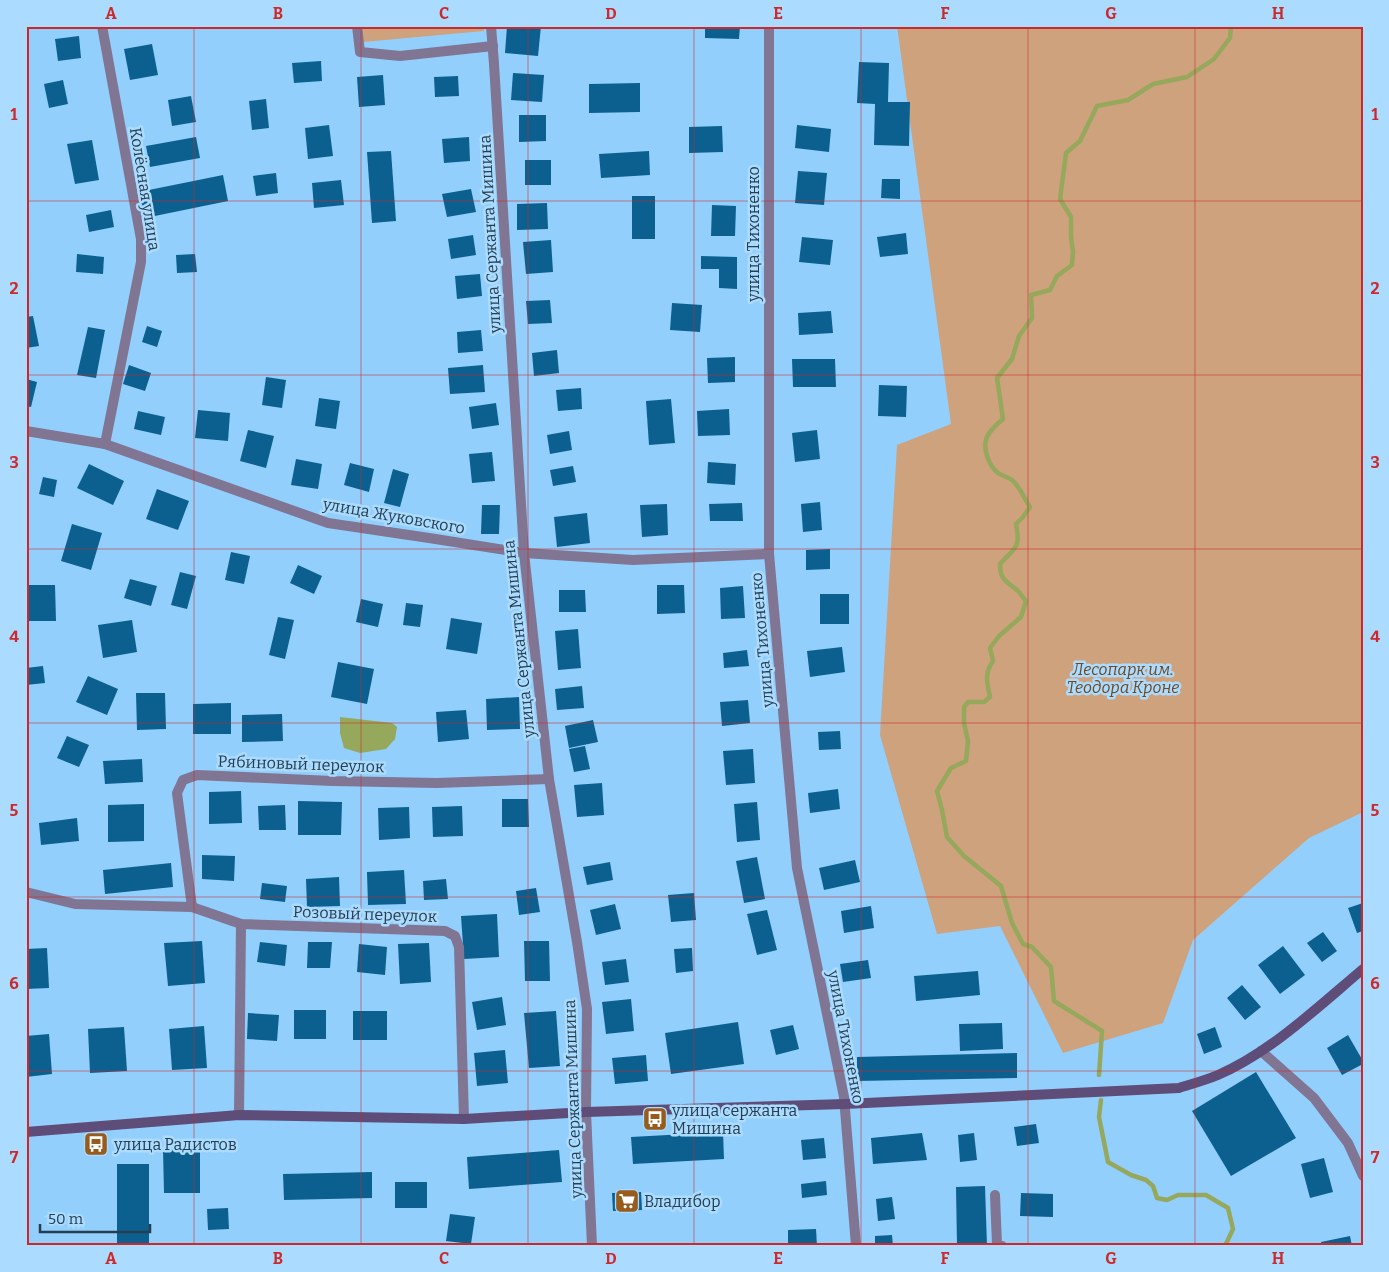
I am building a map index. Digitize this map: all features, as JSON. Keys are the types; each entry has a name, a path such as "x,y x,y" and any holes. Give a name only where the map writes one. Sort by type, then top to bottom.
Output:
{"main road":[{"path":"26,1132 239,1116 464,1119 586,1112 844,1104 1178,1088 1218,1075 1261,1052 1363,969"}],"street":[{"name":"Колёсная улица","path":"102,26 141,239 141,262 105,444"},
{"path":"357,26 360,52 400,56 492,46"},
{"name":"улица Сержанта Мишина","path":"491,26 524,553 549,779 578,942 587,1009 586,1112 592,1246"},
{"name":"улица Тихоненко","path":"769,26 769,554 797,868 844,1104 856,1246"},
{"name":"улица Жуковского","path":"26,431 105,444 328,523 524,553 633,560 769,554"},
{"name":"Рябиновый переулок","path":"192,907 177,793 183,780 197,775 332,782 437,783 549,779"},
{"name":"Розовый переулок","path":"26,892 75,904 192,907 240,924 445,931 455,936 459,947 464,1119"},
{"path":"239,1116 240,924"},
{"path":"1261,1052 1314,1098 1348,1143 1363,1176"},
{"path":"995,1196 997,1245 1002,1246"}],"green space":[{"path":"361,26 484,26 484,31 363,42"},
{"name":"Лесопарк им. Теодора Кроне","path":"897,26 1363,26 1363,812 1309,838 1193,940 1163,1023 1063,1053 1000,926 937,934 880,735 897,445 951,424"}],"shaded area":[{"path":"340,717 392,723 397,727 395,739 386,749 360,753 344,748 340,733"}],"building":[{"path":"507,26 541,26 538,56 505,53"},
{"path":"705,26 740,26 739,39 705,38"},
{"path":"79,36 81,58 58,61 55,39"},
{"path":"152,44 158,75 130,80 124,49"},
{"path":"321,61 322,81 294,83 292,63"},
{"path":"859,62 889,63 888,102 910,102 909,146 874,145 875,104 857,103"},
{"path":"513,73 544,75 542,102 511,100"},
{"path":"383,75 385,105 359,107 357,77"},
{"path":"458,76 459,96 435,97 434,77"},
{"path":"63,80 68,104 49,108 44,84"},
{"path":"640,83 640,112 589,113 589,84"},
{"path":"191,96 196,122 172,126 168,100"},
{"path":"266,99 269,128 252,130 249,101"},
{"path":"519,115 546,115 546,141 519,142"},
{"path":"329,125 333,156 308,159 305,128"},
{"path":"797,125 831,129 829,152 795,148"},
{"path":"722,126 723,152 689,153 689,127"},
{"path":"196,137 200,158 150,167 146,146"},
{"path":"469,137 470,161 444,163 442,139"},
{"path":"92,140 99,180 75,184 67,144"},
{"path":"391,151 396,221 372,223 367,152"},
{"path":"649,151 650,175 601,178 599,154"},
{"path":"525,160 551,160 551,185 525,185"},
{"path":"798,171 827,173 824,205 795,203"},
{"path":"276,173 278,193 256,196 253,176"},
{"path":"223,175 228,201 145,218 139,192"},
{"path":"882,179 900,179 900,199 881,198"},
{"path":"341,180 344,205 314,208 312,183"},
{"path":"471,189 476,212 447,217 442,194"},
{"path":"632,196 655,196 655,239 632,239"},
{"path":"547,203 548,229 517,230 517,204"},
{"path":"712,205 736,206 735,236 711,236"},
{"path":"111,210 114,227 89,232 86,215"},
{"path":"906,233 908,254 880,257 877,237"},
{"path":"473,235 476,255 451,259 448,239"},
{"path":"802,237 833,240 830,265 799,262"},
{"path":"551,240 553,272 526,274 523,242"},
{"path":"77,254 104,257 103,274 76,272"},
{"path":"195,254 197,272 177,273 176,255"},
{"path":"701,256 737,257 737,289 719,288 719,269 701,269"},
{"path":"480,274 482,296 457,299 455,276"},
{"path":"550,300 552,323 528,324 526,301"},
{"path":"672,303 702,305 700,332 670,330"},
{"path":"831,311 833,333 799,335 798,313"},
{"path":"33,316 39,346 26,348 26,317"},
{"path":"147,326 162,331 157,347 142,342"},
{"path":"88,327 105,330 96,378 77,375"},
{"path":"481,330 483,351 458,353 457,332"},
{"path":"557,350 559,373 534,376 532,353"},
{"path":"735,357 735,382 708,383 707,358"},
{"path":"792,359 835,359 836,387 793,387"},
{"path":"129,365 151,373 145,391 123,384"},
{"path":"483,365 485,392 450,394 448,368"},
{"path":"266,377 286,380 282,408 262,405"},
{"path":"26,379 37,382 31,407 26,406"},
{"path":"879,385 907,386 906,417 878,416"},
{"path":"581,388 582,409 558,411 556,390"},
{"path":"319,398 340,401 336,429 315,426"},
{"path":"671,399 675,443 649,445 646,401"},
{"path":"496,403 499,425 472,429 469,407"},
{"path":"729,409 730,435 698,436 697,411"},
{"path":"198,410 230,413 228,441 195,438"},
{"path":"138,411 165,417 161,435 134,429"},
{"path":"248,430 274,436 266,468 240,461"},
{"path":"817,430 820,459 795,462 792,433"},
{"path":"569,431 572,450 550,454 547,435"},
{"path":"492,452 495,481 472,483 469,454"},
{"path":"296,459 322,464 318,489 291,485"},
{"path":"708,462 736,464 735,485 707,483"},
{"path":"350,463 374,469 369,492 344,485"},
{"path":"89,464 124,481 113,505 77,488"},
{"path":"573,466 576,482 553,486 550,470"},
{"path":"393,469 409,474 400,507 384,503"},
{"path":"43,477 57,480 54,497 39,494"},
{"path":"157,489 189,501 178,530 146,519"},
{"path":"820,502 822,530 803,532 801,504"},
{"path":"742,503 743,521 710,521 709,504"},
{"path":"667,504 668,535 642,537 640,505"},
{"path":"482,505 500,505 499,534 481,534"},
{"path":"587,513 590,543 557,547 554,517"},
{"path":"72,524 102,533 91,570 61,561"},
{"path":"830,549 830,569 806,570 806,550"},
{"path":"231,552 250,556 244,584 225,580"},
{"path":"298,565 322,576 314,594 290,583"},
{"path":"180,572 196,576 187,609 171,605"},
{"path":"130,579 157,586 151,606 124,598"},
{"path":"26,585 55,585 56,621 26,621"},
{"path":"657,585 684,585 685,613 657,614"},
{"path":"743,586 745,618 721,619 720,588"},
{"path":"559,590 585,590 586,612 559,612"},
{"path":"820,594 849,594 849,624 820,624"},
{"path":"361,599 383,604 378,627 356,622"},
{"path":"406,603 423,605 420,627 403,625"},
{"path":"278,617 294,620 285,659 269,655"},
{"path":"451,618 482,623 477,654 446,649"},
{"path":"132,620 137,652 103,658 98,625"},
{"path":"578,629 581,668 558,670 555,631"},
{"path":"842,647 845,672 810,677 807,651"},
{"path":"747,650 749,666 724,668 723,653"},
{"path":"338,662 374,669 367,704 331,697"},
{"path":"43,666 45,683 26,685 26,668"},
{"path":"88,676 118,689 107,715 76,702"},
{"path":"582,686 584,708 557,710 555,689"},
{"path":"136,693 165,693 166,729 137,730"},
{"path":"519,697 520,729 487,730 486,699"},
{"path":"748,700 750,723 722,726 720,702"},
{"path":"231,703 231,734 193,734 193,704"},
{"path":"466,710 469,739 438,742 436,712"},
{"path":"282,714 283,741 242,742 242,715"},
{"path":"593,720 598,742 569,748 565,726"},
{"path":"840,731 841,749 819,750 818,732"},
{"path":"67,736 89,745 79,767 57,758"},
{"path":"585,746 590,769 574,772 569,749"},
{"path":"753,749 755,783 726,785 723,751"},
{"path":"142,759 143,782 105,784 103,761"},
{"path":"602,783 604,815 577,817 574,785"},
{"path":"838,789 840,809 810,813 808,793"},
{"path":"241,791 242,823 209,824 209,792"},
{"path":"502,799 528,799 529,827 502,827"},
{"path":"298,801 342,802 341,835 298,835"},
{"path":"757,802 760,840 737,842 734,804"},
{"path":"144,804 144,841 108,842 108,805"},
{"path":"285,805 286,830 259,830 258,806"},
{"path":"462,806 463,836 433,837 432,807"},
{"path":"409,807 410,838 379,840 378,808"},
{"path":"77,818 79,841 41,845 39,823"},
{"path":"202,855 235,856 234,881 202,879"},
{"path":"757,857 765,899 744,903 736,861"},
{"path":"855,860 860,882 824,890 819,868"},
{"path":"610,862 613,880 587,885 583,867"},
{"path":"171,863 173,887 105,894 103,870"},
{"path":"404,870 406,904 368,905 367,872"},
{"path":"339,877 340,906 307,907 306,879"},
{"path":"446,879 448,899 424,900 423,881"},
{"path":"262,883 287,886 285,902 260,899"},
{"path":"536,888 540,912 519,915 516,891"},
{"path":"694,893 696,920 671,922 668,895"},
{"path":"1363,903 1363,931 1357,933 1348,908"},
{"path":"615,904 621,929 596,935 590,910"},
{"path":"871,906 874,928 844,933 841,911"},
{"path":"767,910 777,950 757,955 747,914"},
{"path":"497,914 499,957 464,959 461,916"},
{"path":"1323,932 1337,951 1322,962 1307,943"},
{"path":"202,941 205,983 168,986 164,943"},
{"path":"524,941 549,941 550,981 525,981"},
{"path":"260,942 287,945 285,966 257,962"},
{"path":"308,942 332,942 330,968 307,968"},
{"path":"429,943 431,982 400,984 398,944"},
{"path":"359,944 387,947 385,975 357,972"},
{"path":"1283,946 1305,975 1280,994 1258,965"},
{"path":"47,948 49,988 26,989 26,949"},
{"path":"692,948 693,971 676,973 674,949"},
{"path":"626,959 629,982 605,985 602,962"},
{"path":"868,960 871,978 843,982 840,964"},
{"path":"978,971 980,995 916,1001 914,976"},
{"path":"1242,985 1261,1007 1245,1020 1227,998"},
{"path":"502,997 506,1025 477,1030 472,1002"},
{"path":"631,999 634,1031 606,1034 602,1002"},
{"path":"294,1010 326,1010 326,1039 294,1039"},
{"path":"353,1011 387,1011 387,1040 353,1040"},
{"path":"556,1011 560,1066 529,1068 524,1013"},
{"path":"248,1013 279,1015 277,1041 247,1039"},
{"path":"738,1022 744,1064 671,1074 665,1033"},
{"path":"1002,1023 1003,1049 960,1051 959,1024"},
{"path":"793,1025 799,1049 776,1055 770,1030"},
{"path":"204,1026 207,1068 172,1070 169,1029"},
{"path":"124,1027 127,1071 90,1073 88,1029"},
{"path":"1215,1027 1222,1047 1204,1054 1197,1034"},
{"path":"49,1034 52,1074 26,1077 26,1036"},
{"path":"1348,1035 1363,1064 1342,1075 1327,1048"},
{"path":"505,1050 508,1083 477,1086 474,1053"},
{"path":"1017,1053 1017,1078 857,1081 857,1057"},
{"path":"646,1055 648,1081 615,1084 612,1058"},
{"path":"1256,1072 1296,1138 1231,1176 1192,1111"},
{"path":"1036,1124 1039,1143 1017,1146 1014,1127"},
{"path":"723,1132 724,1159 633,1164 631,1137"},
{"path":"922,1133 927,1160 873,1164 871,1138"},
{"path":"974,1133 977,1160 960,1162 958,1135"},
{"path":"824,1138 826,1158 803,1160 801,1140"},
{"path":"163,1149 200,1149 200,1193 164,1193"},
{"path":"559,1150 562,1182 469,1189 467,1157"},
{"path":"1324,1158 1333,1192 1310,1198 1301,1164"},
{"path":"117,1164 149,1164 149,1246 117,1246"},
{"path":"372,1172 372,1198 284,1200 283,1174"},
{"path":"826,1181 827,1195 802,1198 801,1184"},
{"path":"395,1182 427,1182 427,1208 395,1208"},
{"path":"985,1186 987,1246 957,1246 956,1187"},
{"name":"Владибор","path":"641,1192 642,1210 613,1211 612,1193"},
{"path":"1021,1193 1053,1194 1053,1217 1020,1216"},
{"path":"892,1197 895,1219 878,1221 876,1199"},
{"path":"228,1208 229,1229 208,1230 207,1209"},
{"path":"450,1214 475,1217 471,1244 446,1241"},
{"path":"816,1229 817,1246 788,1246 788,1230"},
{"path":"892,1235 893,1246 875,1246 875,1236"},
{"path":"1350,1236 1352,1246 1322,1246 1321,1242"}],"waterway":[{"path":"1099,1075 1102,1031 1054,1001 1051,967 1032,947 1023,944 1012,923 1001,886 964,856 947,837 937,791 951,768 966,761 968,741 964,723 964,707 968,702 984,702 990,697 987,678 988,670 993,661 990,648 999,636 1021,617 1026,601 1018,591 1007,583 1001,574 1000,564 1016,547 1018,538 1016,524 1030,507 1015,483 998,473 992,466 985,446 990,432 1003,419 997,378 1012,359 1019,336 1032,318 1031,295 1050,290 1057,276 1072,265 1071,217 1060,199 1066,153 1080,141 1097,106 1128,100 1153,84 1187,77 1214,59 1230,38 1231,26"},
{"path":"1101,1100 1099,1117 1108,1162 1131,1175 1146,1180 1153,1186 1157,1198 1167,1200 1178,1195 1206,1195 1228,1208 1233,1229 1225,1246"}],"place":[{"name":"улица cержанта Мишина","path":"655,1119"},
{"name":"улица Радистов","path":"96,1144"},
{"name":"Владибор","path":"627,1201"}]}
